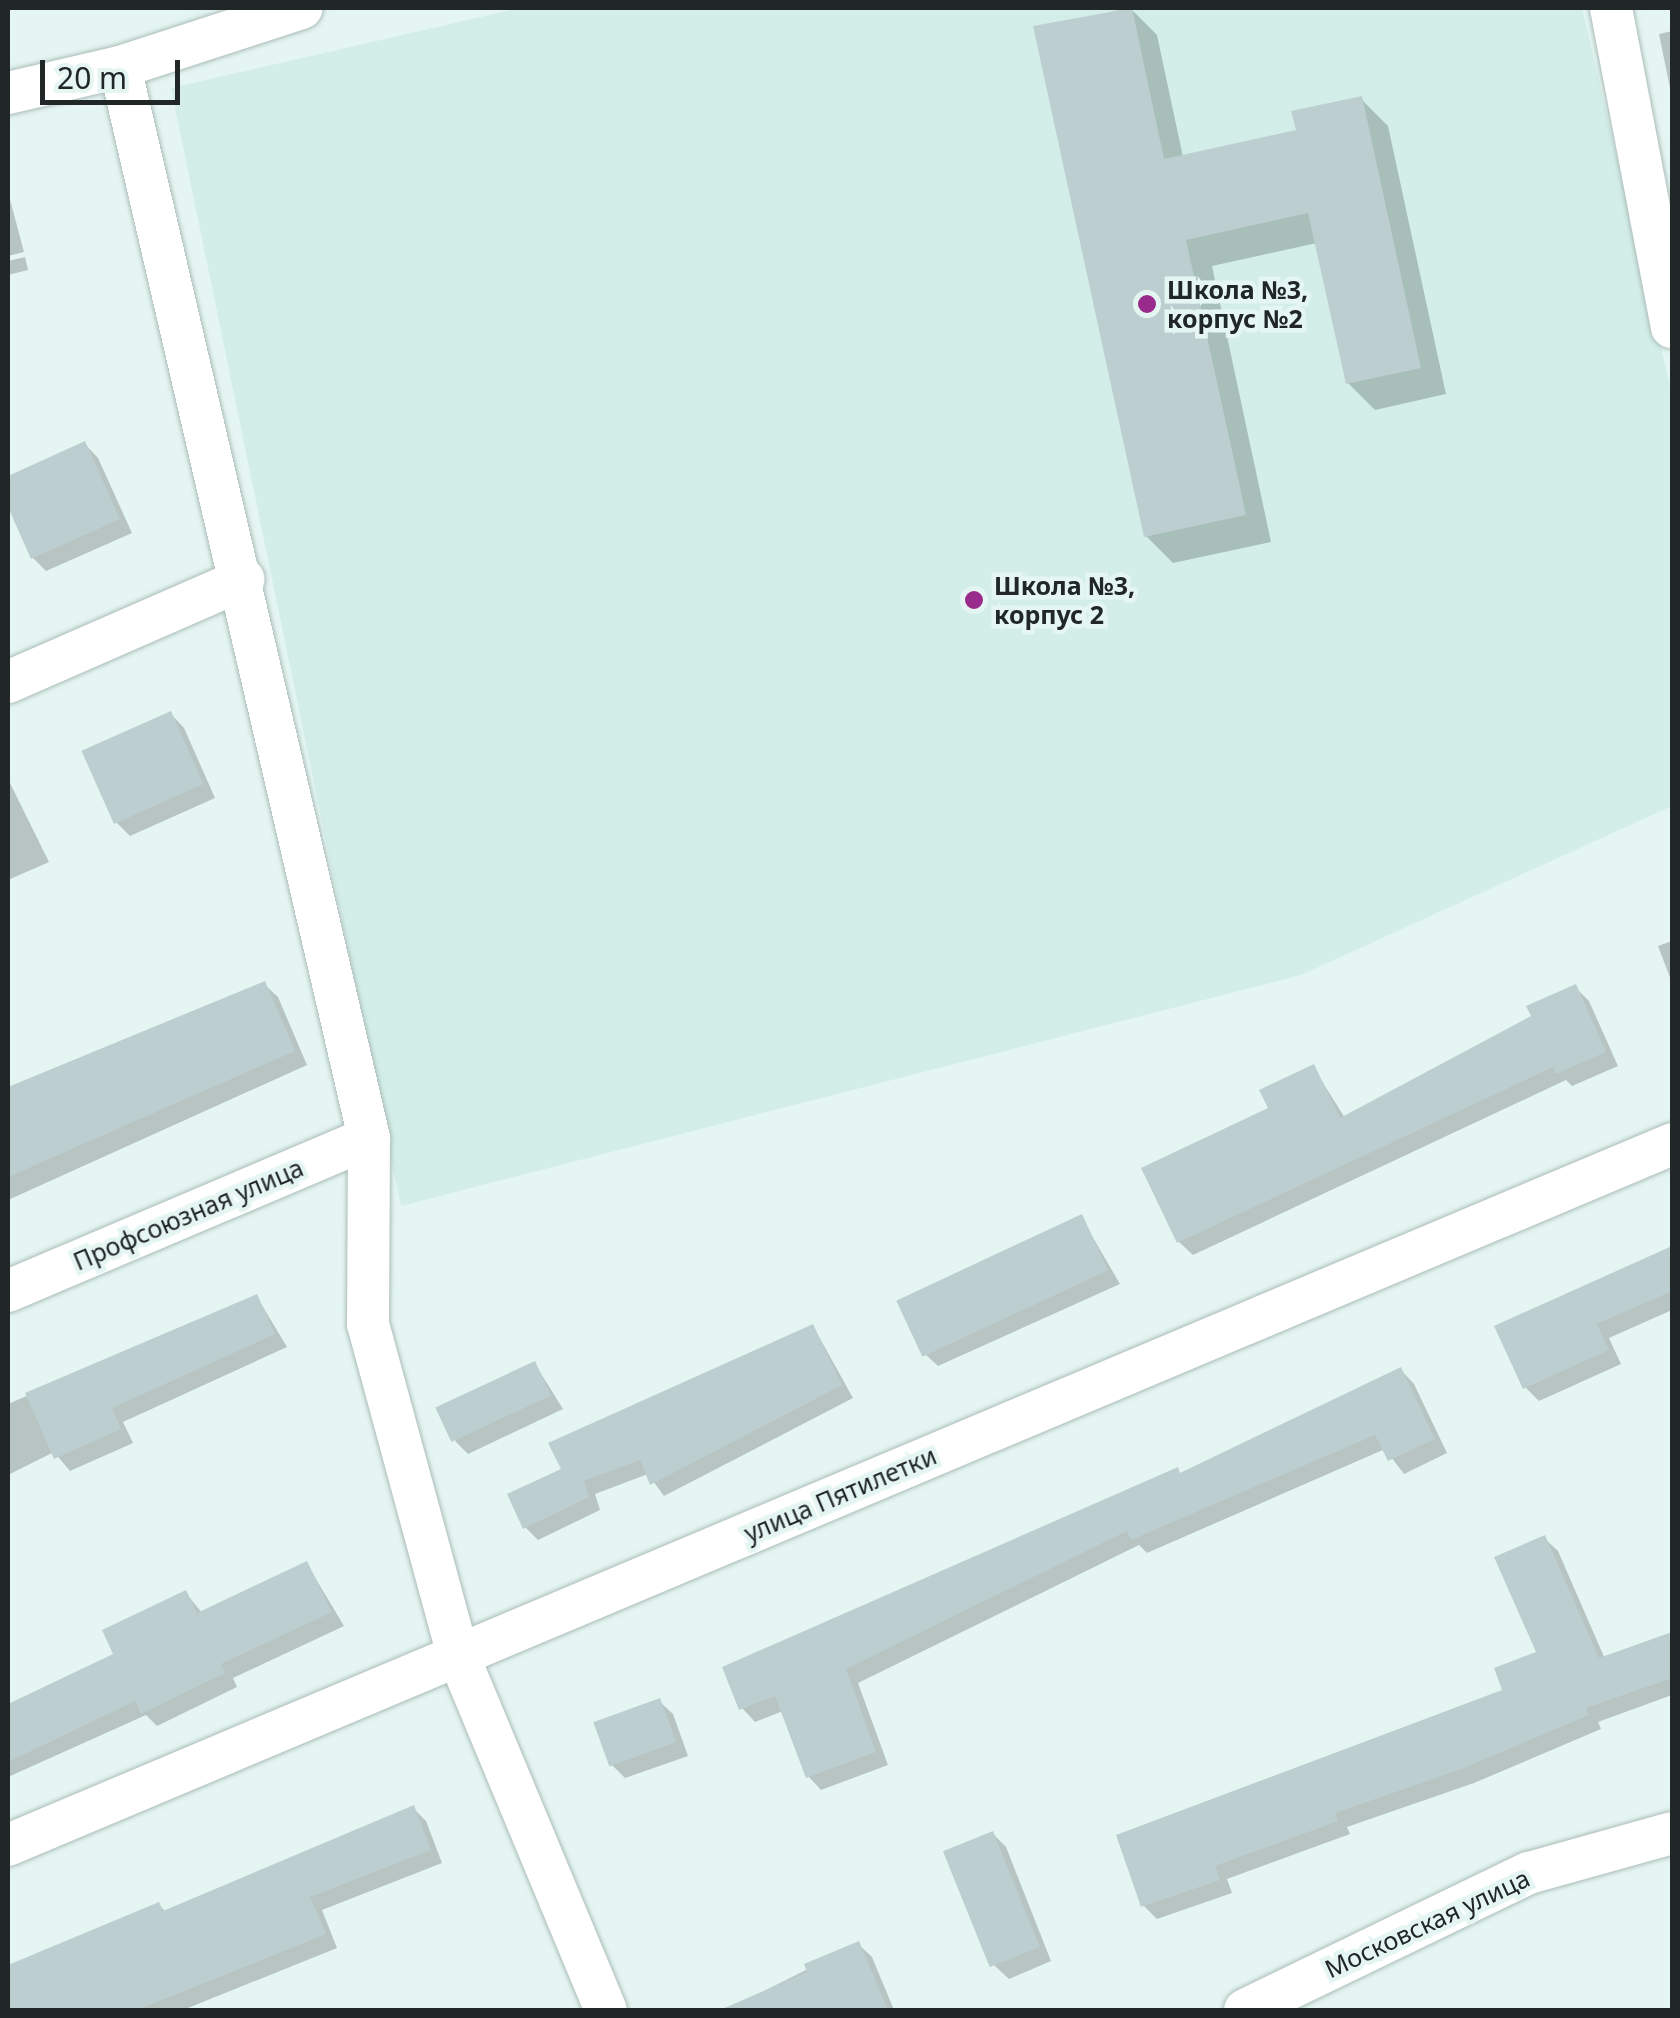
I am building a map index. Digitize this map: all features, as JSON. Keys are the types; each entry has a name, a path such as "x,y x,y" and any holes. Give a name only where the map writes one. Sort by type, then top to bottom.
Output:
{"street":[{"path":"8,93 120,67 302,8"},
{"path":"1611,8 1672,327"},
{"path":"120,67 244,579 369,1138 368,1324 458,1655 606,2010"},
{"path":"8,682 244,579"},
{"name":"Профсоюзная улица","path":"8,1291 369,1138"},
{"name":"улица Пятилетки","path":"8,1846 1672,1144"},
{"name":"Московская улица","path":"1245,2010 1529,1873 1672,1833"}],"shaded area":[{"name":"Школа №3, корпус 2","path":"520,8 1582,8 1672,394 1672,806 1301,975 401,1206 171,88"}],"building":[{"name":"Школа №3, корпус №2","path":"1132,8 1164,159 1296,130 1291,111 1362,96 1421,368 1346,384 1308,213 1186,240 1246,515 1144,537 1033,26"},
{"path":"85,441 120,519 31,559 8,507 8,476"},
{"path":"171,711 204,784 114,824 81,751"},
{"path":"265,981 295,1051 8,1177 8,1087"},
{"path":"1576,984 1606,1052 1556,1074 1553,1067 1177,1243 1141,1168 1268,1108 1259,1090 1314,1064 1340,1118 1531,1016 1526,1006"},
{"path":"1082,1214 1108,1270 922,1357 896,1301"},
{"path":"1672,1246 1672,1291 1597,1324 1609,1350 1523,1389 1494,1326"},
{"path":"257,1294 275,1334 112,1408 121,1429 54,1459 25,1393"},
{"path":"813,1324 842,1385 650,1485 640,1460 584,1481 589,1497 523,1529 507,1494 561,1469 548,1443"},
{"path":"535,1361 551,1395 451,1442 435,1407"},
{"path":"1401,1367 1435,1439 1388,1461 1375,1435 1131,1540 1127,1531 846,1669 876,1752 806,1778 775,1696 739,1710 722,1667 1178,1467 1180,1473"},
{"path":"1545,1535 1599,1658 1672,1632 1672,1678 1586,1708 1589,1715 1459,1770 1335,1813 1338,1821 1215,1866 1220,1880 1141,1907 1116,1835 1502,1690 1494,1668 1536,1652 1494,1557"},
{"path":"307,1561 332,1612 221,1664 225,1673 141,1714 135,1701 8,1762 8,1704 113,1654 102,1630 186,1590 197,1613"},
{"path":"660,1698 676,1742 609,1766 593,1722"},
{"path":"414,1805 431,1850 310,1897 326,1934 137,2010 8,2010 8,1965 159,1902 163,1911"},
{"path":"993,1831 1040,1947 990,1967 943,1851"},
{"path":"859,1941 888,2010 720,2010 807,1972 804,1964"}],"place":[{"name":"Школа №3, корпус №2","path":"1147,304"},
{"name":"Школа №3, корпус 2","path":"974,600"}]}
